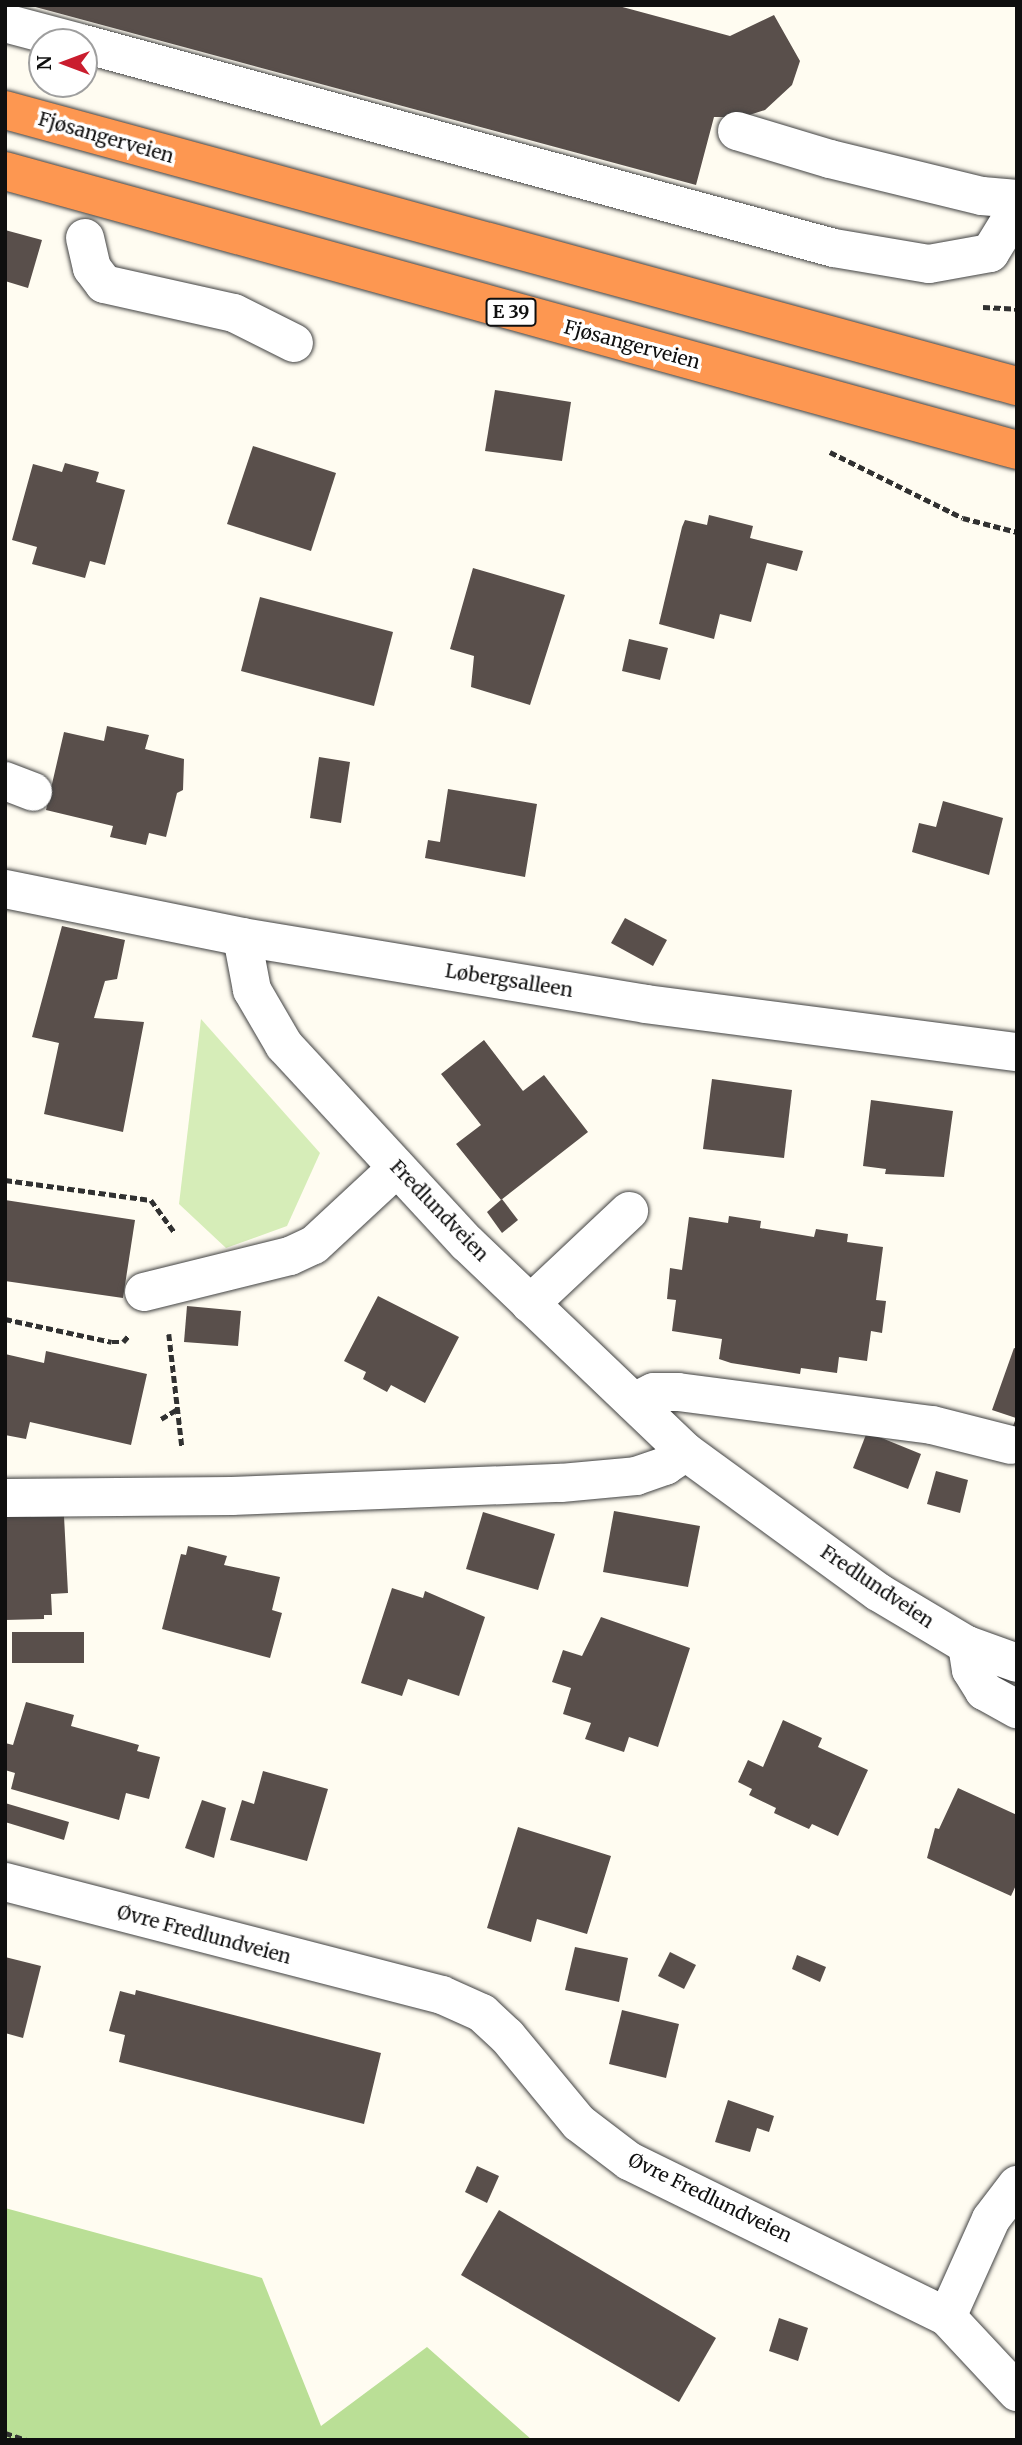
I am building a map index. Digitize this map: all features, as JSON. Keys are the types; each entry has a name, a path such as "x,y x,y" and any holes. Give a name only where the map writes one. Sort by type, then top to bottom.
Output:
{"highway":[{"name":"Fjøsangerveien","path":"5,110 1017,386"},
{"name":"Fjøsangerveien","path":"5,171 1017,450"}],"street":[{"path":"5,23 28,29"},
{"path":"98,48 834,248 929,264 990,253 1017,209"},
{"path":"737,131 844,162 982,196 1017,199"},
{"path":"85,238 92,268 104,284 234,313 294,342"},
{"name":"Løbergsalleen","path":"5,889 243,937 646,1004 1017,1052"},
{"name":"Fredlundveien","path":"243,937 252,990 284,1045 397,1168 530,1304 686,1452 878,1592 967,1645 1017,1662"},
{"path":"161,1288 290,1256 314,1245 397,1168"},
{"path":"530,1304 629,1211"},
{"path":"634,1402 654,1392 678,1392 932,1425 1011,1445"},
{"path":"5,1498 188,1496 561,1483 636,1476 665,1466 686,1452"},
{"path":"967,1645 971,1670 984,1691 1017,1709"},
{"name":"Øvre Fredlundveien","path":"5,1882 442,1995 482,2012 507,2036 579,2123 629,2161 947,2317"},
{"path":"1017,2185 991,2219 947,2317 1017,2392"}],"path":[{"path":"823,449 963,518 1017,532"},
{"path":"5,1180 150,1200 175,1231 161,1288 123,1342 5,1319"},
{"path":"161,1288 173,1352 188,1496"},
{"path":"161,1419 179,1408"},
{"path":"5,2433 27,2440"}],"green space":[{"path":"201,1019 320,1153 287,1226 226,1248 179,1204"},
{"path":"5,2208 262,2278 321,2426 427,2347 532,2440 5,2440"}],"building":[{"path":"28,5 615,5 730,36 774,15 800,61 792,85 765,110 743,117 714,117 696,185"},
{"path":"5,230 42,240 28,288 5,281"},
{"path":"495,390 571,402 562,461 485,451"},
{"path":"253,446 336,473 311,551 227,524"},
{"path":"65,463 99,472 96,482 125,490 105,565 90,561 85,578 32,564 37,547 12,540 33,464 62,472"},
{"path":"709,515 753,526 750,538 803,551 797,571 767,563 751,622 720,614 714,639 659,624 685,520 707,525"},
{"path":"473,568 565,595 530,705 471,687 474,656 450,649"},
{"path":"260,597 393,632 374,706 241,671"},
{"path":"629,639 668,648 660,680 622,671"},
{"path":"107,726 149,735 145,749 184,759 183,790 177,793 166,837 149,833 146,845 110,837 113,826 46,810 64,732 104,741"},
{"path":"319,757 350,762 341,823 310,818"},
{"path":"448,789 537,804 525,877 425,858 428,840 440,842"},
{"path":"943,801 1003,818 989,875 912,852 919,823 936,827"},
{"path":"625,918 667,940 653,966 611,943"},
{"path":"62,926 125,940 117,979 105,981 94,1018 144,1022 123,1132 44,1114 59,1043 32,1037"},
{"path":"484,1040 523,1091 544,1075 588,1132 501,1200 456,1144 481,1125 441,1074"},
{"path":"712,1079 792,1090 784,1158 703,1149"},
{"path":"871,1100 953,1111 944,1177 885,1174 886,1169 863,1166"},
{"path":"502,1199 518,1220 502,1233 487,1212"},
{"path":"5,1200 135,1220 123,1298 5,1281"},
{"path":"729,1216 761,1221 760,1228 814,1237 816,1229 848,1234 847,1242 883,1247 876,1300 886,1301 882,1333 871,1331 867,1361 839,1357 837,1373 801,1368 800,1374 719,1359 722,1339 672,1331 676,1300 667,1299 670,1268 682,1270 689,1217 728,1223"},
{"path":"378,1296 459,1337 425,1403 391,1385 387,1392 363,1379 366,1372 344,1361"},
{"path":"187,1306 241,1311 238,1346 184,1342"},
{"path":"1014,1348 1017,1349 1017,1431 1012,1429 1016,1418 992,1410"},
{"path":"46,1351 147,1374 131,1445 30,1422 26,1439 5,1435 5,1354 44,1363"},
{"path":"867,1432 921,1454 908,1489 853,1468"},
{"path":"936,1471 968,1480 960,1513 927,1504"},
{"path":"31,1510 31,1517 64,1516 68,1593 51,1594 52,1615 44,1615 44,1619 5,1620 5,1511"},
{"path":"614,1511 700,1526 688,1587 603,1572"},
{"path":"483,1512 555,1534 538,1590 466,1569"},
{"path":"188,1546 227,1556 224,1565 280,1577 272,1610 282,1613 270,1658 162,1629 181,1554 186,1555"},
{"path":"392,1588 423,1598 425,1591 485,1617 459,1696 408,1679 402,1696 361,1683"},
{"path":"601,1617 690,1648 658,1747 629,1737 624,1752 585,1739 591,1723 563,1714 571,1688 552,1682 563,1650 582,1656"},
{"path":"12,1632 84,1632 84,1663 12,1663"},
{"path":"26,1702 74,1715 71,1726 139,1745 137,1751 160,1757 149,1799 126,1793 119,1820 11,1789 15,1773 5,1770 5,1743 13,1745"},
{"path":"783,1720 822,1738 818,1747 868,1770 838,1836 812,1824 809,1829 774,1813 776,1808 749,1795 752,1789 738,1782 748,1760 763,1767"},
{"path":"263,1771 328,1789 307,1861 230,1840 242,1800 254,1804"},
{"path":"958,1788 1017,1815 1017,1883 1011,1896 927,1858 935,1828 939,1829"},
{"path":"202,1800 226,1808 214,1858 185,1848"},
{"path":"5,1803 69,1822 64,1840 5,1822"},
{"path":"518,1827 611,1856 587,1934 537,1919 531,1942 487,1928"},
{"path":"575,1947 628,1958 619,2002 565,1990"},
{"path":"670,1952 696,1965 684,1989 658,1976"},
{"path":"797,1955 826,1967 820,1982 792,1969"},
{"path":"5,1957 41,1966 23,2038 5,2033"},
{"path":"136,1990 381,2053 364,2124 119,2062 125,2035 109,2031 120,1991 135,1995"},
{"path":"622,2010 679,2024 666,2078 609,2064"},
{"path":"728,2100 774,2116 769,2132 757,2128 750,2152 715,2142"},
{"path":"477,2166 499,2176 487,2203 465,2192"},
{"path":"499,2210 716,2338 679,2402 461,2275"},
{"path":"779,2318 808,2328 798,2361 769,2351"}]}
